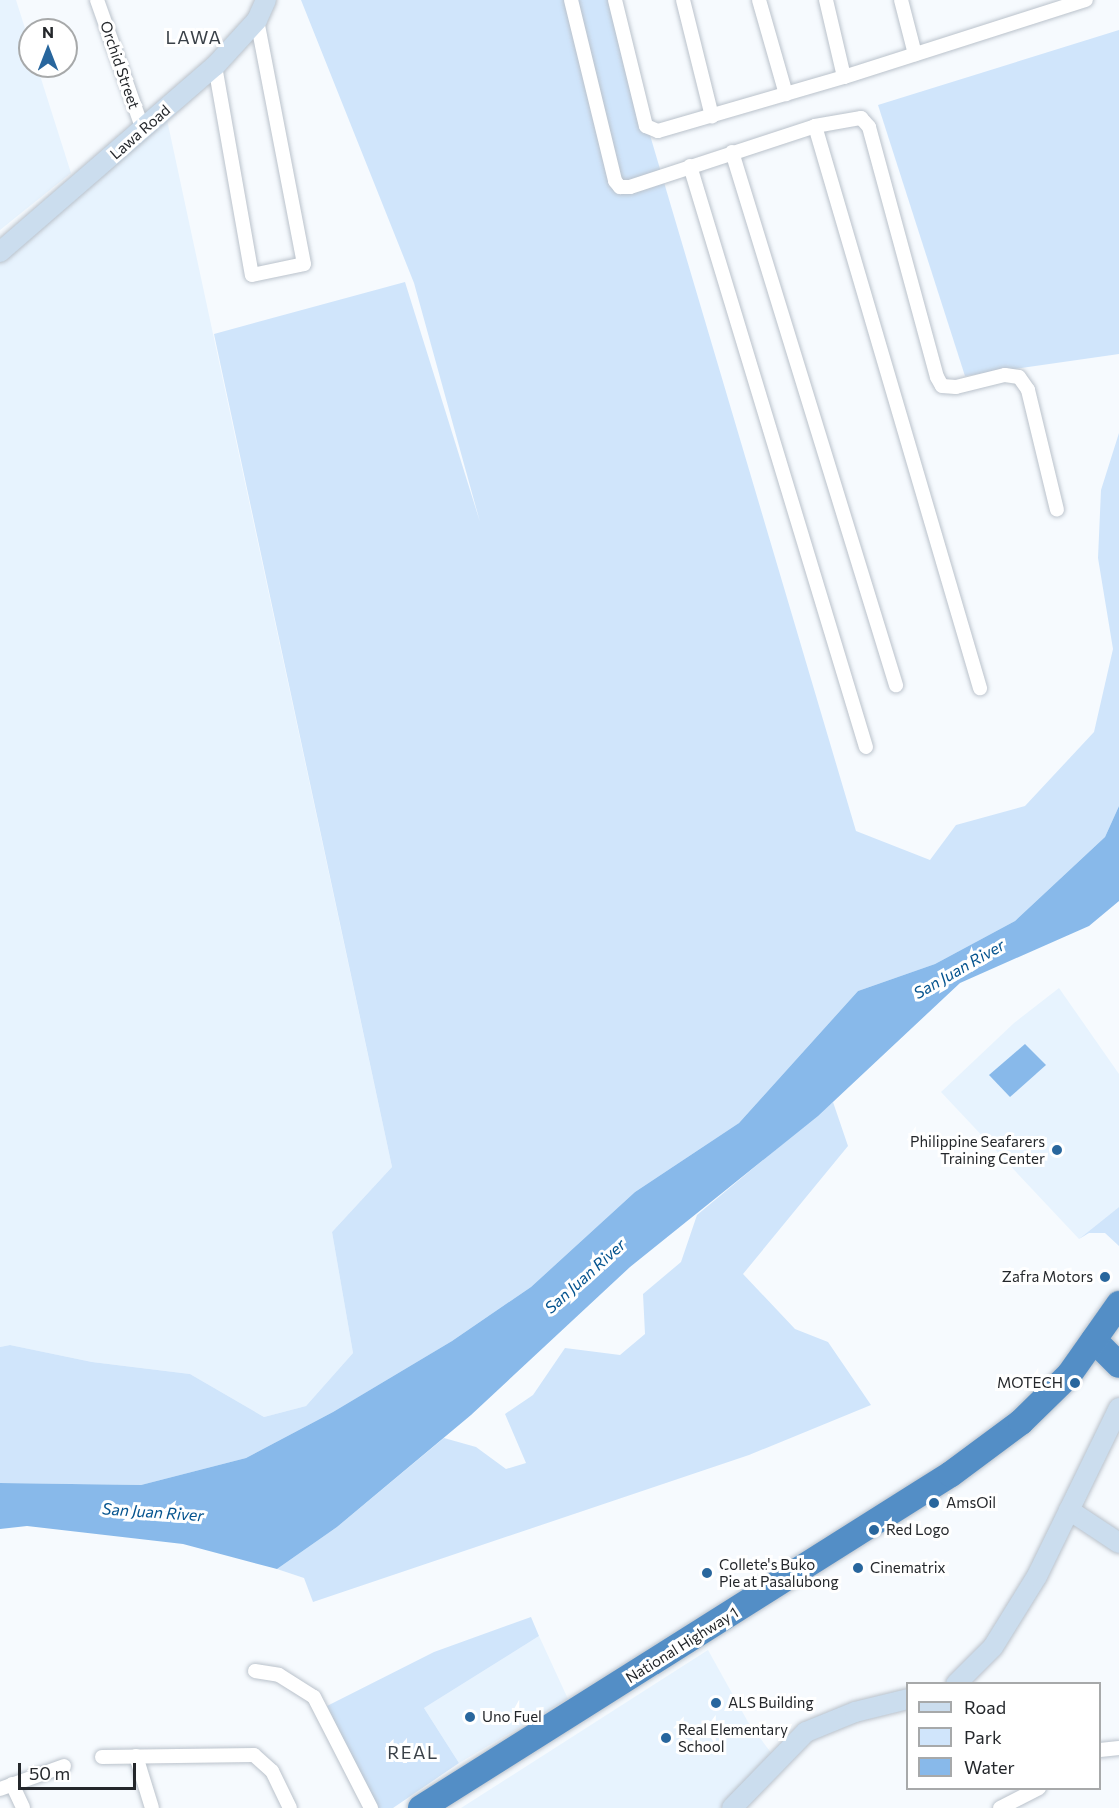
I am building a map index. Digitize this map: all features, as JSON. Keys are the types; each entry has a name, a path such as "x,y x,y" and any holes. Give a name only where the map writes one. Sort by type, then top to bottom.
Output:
{"highway":[{"name":"National Highway 1","path":"420,1808 951,1474 1020,1422 1069,1375 1119,1304"},
{"path":"1094,1340 1119,1365"}],"main road":[{"name":"Lawa Road","path":"0,252 215,66 257,20 266,0"},
{"path":"957,1682 993,1647 1037,1576 1119,1408"},
{"path":"1069,1510 1119,1543"},
{"path":"732,1808 806,1732 855,1712 906,1700"}],"street":[{"name":"Orchid Street","path":"97,0 143,130"},
{"path":"571,0 615,181 620,187 630,187 815,126 861,118 869,127 937,377 942,386 956,387 1005,375 1019,377 1028,390 1057,510"},
{"path":"615,0 646,126 658,131 844,77 1086,0"},
{"path":"683,0 712,116"},
{"path":"759,0 786,94"},
{"path":"826,0 844,77"},
{"path":"901,0 915,54"},
{"path":"215,66 252,275 304,264 257,20"},
{"path":"815,126 980,688"},
{"path":"732,152 896,685"},
{"path":"690,166 866,747"},
{"path":"255,1671 279,1675 314,1697 371,1808"},
{"path":"1101,1750 1119,1748"},
{"path":"102,1757 254,1755 272,1771 290,1808"},
{"path":"136,1756 152,1808"},
{"path":"23,1808 6,1786 64,1766"},
{"path":"1000,1808 1035,1790"}],"shaded area":[{"path":"0,0 16,0 22,18 18,18 18,78 41,78 71,173 0,230"},
{"path":"166,115 392,1167 332,1232 353,1353 306,1406 264,1417 190,1374 92,1362 10,1345 0,1347 0,260"},
{"name":"Philippine Seafarers Training Center","path":"1059,988 1119,1074 1119,1207 1079,1239 941,1092 1014,1023"},
{"path":"539,1636 568,1699 459,1763 424,1708"},
{"name":"Real Elementary School","path":"708,1650 748,1722 772,1754 720,1808 461,1808"}],"green space":[{"path":"301,0 610,0 856,831 930,860 956,825 1025,806 1094,732 1113,649 1098,558 1101,490 1119,433 1119,806 1105,837 1015,921 935,964 858,991 739,1123 635,1192 531,1287 452,1341 333,1412 246,1458 141,1485 0,1483 0,1347 10,1345 92,1362 190,1374 264,1417 306,1406 353,1353 332,1232 392,1167 214,334 405,282 480,522 414,283"},
{"path":"1119,30 1119,354 965,376 878,105"},
{"path":"833,1102 848,1146 743,1274 795,1329 828,1342 871,1405 749,1455 313,1602 304,1578 277,1569 337,1527 444,1438 476,1447 506,1469 526,1463 505,1414 533,1395 565,1348 620,1355 645,1334 643,1294 681,1262 697,1215"},
{"path":"1119,1207 1119,1246 1105,1233 1089,1233 1079,1239"},
{"path":"531,1617 539,1636 424,1708 459,1763 393,1808 377,1808 327,1706 434,1652"}],"water":[{"name":"San Juan River","path":"1119,806 1119,901 1089,926 960,983 818,1116 630,1267 471,1415 337,1527 277,1569 183,1544 27,1526 0,1529 0,1483 141,1485 246,1458 333,1412 452,1341 531,1287 635,1192 739,1123 858,991 935,964 1015,921 1105,837"},
{"path":"1025,1044 1046,1065 1010,1097 989,1075"}],"place":[{"name":"Philippine Seafarers Training Center","path":"1057,1150"},
{"name":"Zafra Motors","path":"1105,1277"},
{"name":"MOTECH","path":"1075,1383"},
{"name":"AmsOil","path":"934,1503"},
{"name":"Red Logo","path":"874,1530"},
{"name":"Cinematrix","path":"858,1568"},
{"name":"Collete's Buko Pie at Pasalubong","path":"707,1573"},
{"name":"ALS Building","path":"716,1703"},
{"name":"Uno Fuel","path":"470,1717"},
{"name":"Real Elementary School","path":"666,1738"}],"district":[{"name":"LAWA","path":"194,37"},
{"name":"REAL","path":"413,1752"}]}
